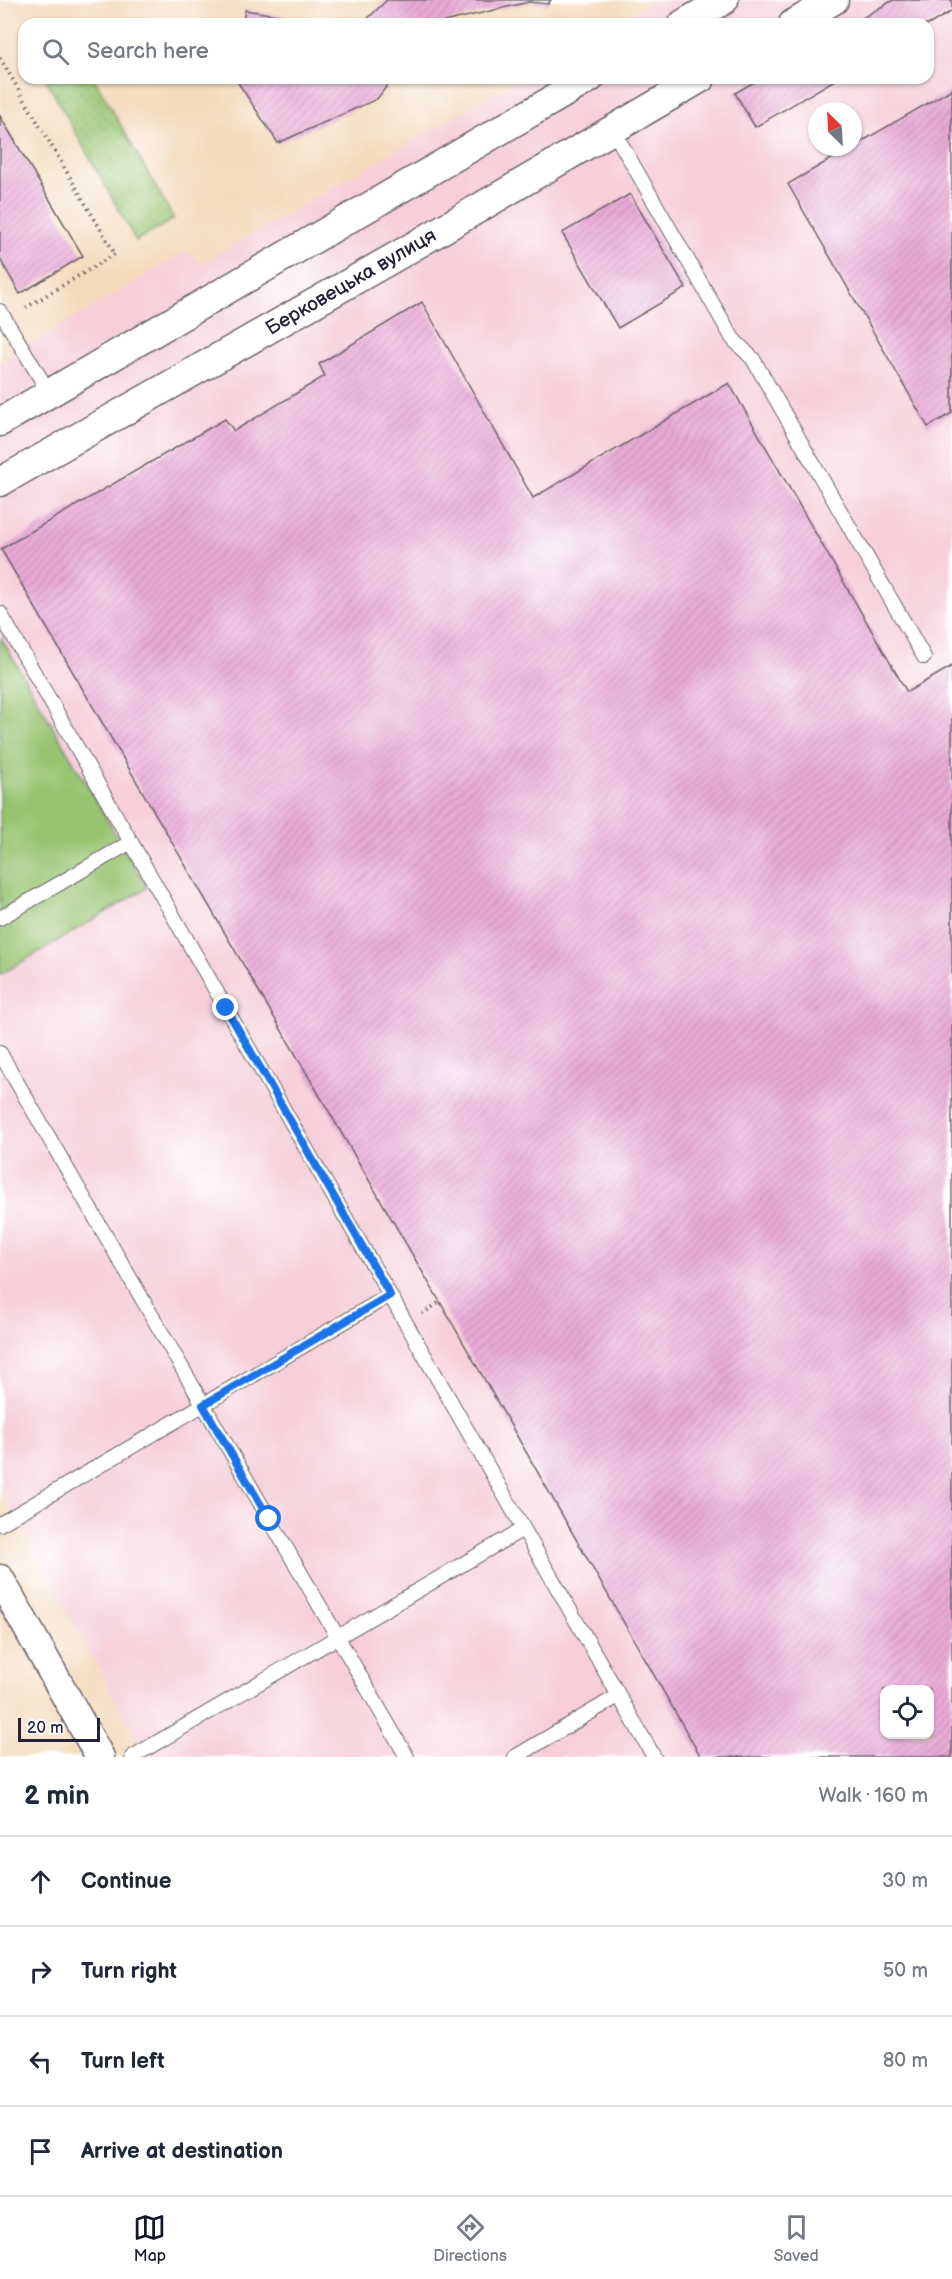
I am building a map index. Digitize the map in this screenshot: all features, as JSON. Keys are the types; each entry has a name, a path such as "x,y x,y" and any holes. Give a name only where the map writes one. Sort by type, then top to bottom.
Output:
{"street":[{"path":"693,18 724,0"},
{"path":"803,18 834,0"},
{"path":"0,422 580,84"},
{"name":"Берковецька вулиця","path":"0,482 382,265 691,84"},
{"path":"0,1580 100,1757"}],"lane":[{"path":"612,130 733,339 753,359 924,657"},
{"path":"2,318 50,394"},
{"path":"2,621 131,842 654,1757"},
{"path":"0,918 131,842"},
{"path":"0,1053 407,1757"},
{"path":"0,1524 390,1295"},
{"path":"132,1757 524,1529"},
{"path":"515,1757 618,1696"}],"path":[{"path":"0,58 115,254 2,318"}],"shaded area":[{"path":"655,0 952,0 952,1757 147,1757 0,1490 0,362 185,252 201,264 511,84 934,84 934,18 624,18"}],"green space":[{"path":"48,84 97,84 174,219 136,241"},
{"path":"0,639 147,888 0,975"}],"building":[{"path":"387,0 551,0 548,4 529,2 461,18 368,18"},
{"path":"893,0 952,0 952,11 934,22 934,18 862,18"},
{"path":"245,10 295,18 244,18"},
{"path":"239,84 388,84 377,99 278,143"},
{"path":"751,84 828,84 755,127 735,93"},
{"path":"952,89 952,413 928,427 788,184 836,156 862,156 862,141"},
{"path":"0,116 83,256 20,294 0,259"},
{"path":"630,194 686,288 618,328 562,233"},
{"path":"422,302 533,498 729,383 907,692 952,666 952,1757 701,1757 440,1302 1,549 225,419 234,431 325,376 319,364"}],"route":[{"path":"226,1008 390,1295 203,1405 269,1519"}]}
